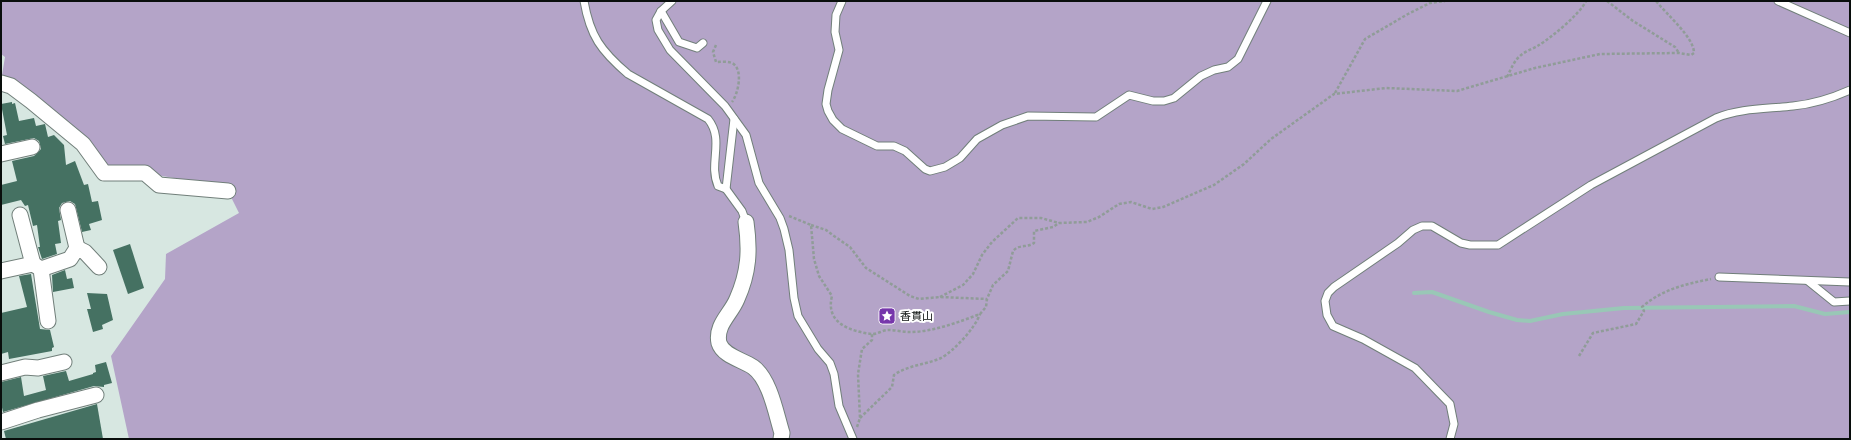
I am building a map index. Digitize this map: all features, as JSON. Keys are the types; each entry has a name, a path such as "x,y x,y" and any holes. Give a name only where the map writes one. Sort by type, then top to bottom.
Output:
{"street":[{"path":"1,83 11,86 30,100 83,144 104,173 145,173 159,185 228,191"},
{"path":"1,154 32,147"},
{"path":"1,271 37,266 70,259 77,248 68,210"},
{"path":"20,215 37,266 48,321"},
{"path":"746,222 750,255 746,274 737,300 720,325 719,344 725,351 754,367 764,379 782,433 781,439"},
{"path":"77,248 85,252 99,267"},
{"path":"1,373 25,367 38,368 64,362"},
{"path":"1,422 38,410 96,395"}],"lane":[{"path":"584,1 588,23 594,40 616,64 628,74 708,119 714,126 717,135 715,161 716,180 718,186 726,189 742,211 746,222"},
{"path":"672,1 661,11 656,20 663,40 688,70 725,106 746,135 759,183 780,218 789,250 794,298 798,316 818,349 830,363 834,374 839,406 854,436"},
{"path":"842,1 835,22 835,32 839,50 828,90 826,104 831,116 842,129 877,146 894,146 905,151 925,169 930,171 950,164 960,158 977,139 991,131 1028,116 1096,117 1129,95 1153,101 1164,101 1174,98 1201,76 1214,70 1228,67 1238,59 1267,1"},
{"path":"1778,1 1850,33"},
{"path":"661,11 679,42 697,48 703,43"},
{"path":"1450,439 1454,424 1450,404 1415,368 1363,339 1333,326 1327,315 1325,301 1328,293 1334,287 1398,243 1413,230 1422,226 1432,226 1461,243 1470,246 1498,245 1591,185 1725,114 1760,108 1809,104 1850,90"},
{"path":"726,189 734,119"},
{"path":"1719,277 1850,282"},
{"path":"1808,280 1834,302 1850,301"}],"path":[{"path":"940,297 963,285 973,274 982,256 992,242 1018,218 1041,218 1059,223 1087,222 1099,218 1119,204 1131,202 1152,209 1163,207 1214,185 1244,164 1271,139 1334,94 1365,40 1408,14 1430,3 1444,1"},
{"path":"1507,77 1514,63 1521,55 1540,44 1553,34 1583,8 1586,1"},
{"path":"1607,1 1633,21 1675,47 1679,53"},
{"path":"1334,94 1386,88 1436,92 1457,91 1535,68 1600,54 1679,53 1691,55 1694,53 1694,47 1685,33 1656,1"},
{"path":"716,45 713,52 716,62 734,64 738,74 738,91 733,102 725,106"},
{"path":"780,218 785,216 792,217 826,230 850,247 866,268 910,296 919,299 940,297 987,299"},
{"path":"860,418 892,387 894,375 908,368 941,358 949,352 977,323 980,314 986,307 987,299 993,285 1008,271 1010,255 1015,248 1034,243 1034,231 1053,227 1059,223"},
{"path":"811,225 814,259 819,276 832,296 830,305 831,312 836,319 849,330 864,331 872,334 887,330 909,332 926,330 980,314"},
{"path":"1580,356 1593,333 1636,324 1644,312 1642,307 1654,297 1688,283 1719,277"},
{"path":"854,436 860,418 858,374 861,355 862,350 872,340 872,334"}],"shaded area":[{"path":"1,1 1850,1 1850,439 129,439 111,356 165,279 166,254 239,213 226,187 145,173 100,168 1,81 5,57 1,54"}],"building":[{"path":"12,102 12,104 15,103 19,121 34,118 36,126 45,124 48,137 54,135 64,145 66,165 75,161 84,185 88,184 92,202 98,201 102,220 89,224 91,230 82,232 75,204 70,201 62,203 59,208 61,220 58,221 61,243 55,244 57,254 42,259 38,247 40,247 37,225 33,226 28,205 25,206 21,200 1,205 1,185 17,181 12,161 34,156 41,149 39,141 34,138 5,144 3,136 7,135 1,104"},
{"path":"130,244 144,288 128,294 113,250"},
{"path":"65,270 67,279 72,278 74,288 53,292 52,275"},
{"path":"31,274 40,329 50,330 54,347 52,348 52,351 9,359 8,352 1,354 1,313 27,307 19,276"},
{"path":"87,293 107,294 113,320 102,325 103,329 93,332 87,309 91,309"},
{"path":"106,362 112,383 104,385 104,387 94,386 3,412 1,403 1,382 21,377 24,396 46,390 43,376 66,371 69,381 93,374 96,372 95,365"},
{"path":"97,404 103,439 6,439 4,431"}],"waterway":[{"path":"1414,293 1432,292 1489,312 1517,320 1530,321 1563,314 1624,308 1794,306 1825,314 1850,312"}],"place":[{"name":"香貫山","path":"887,316"}]}
